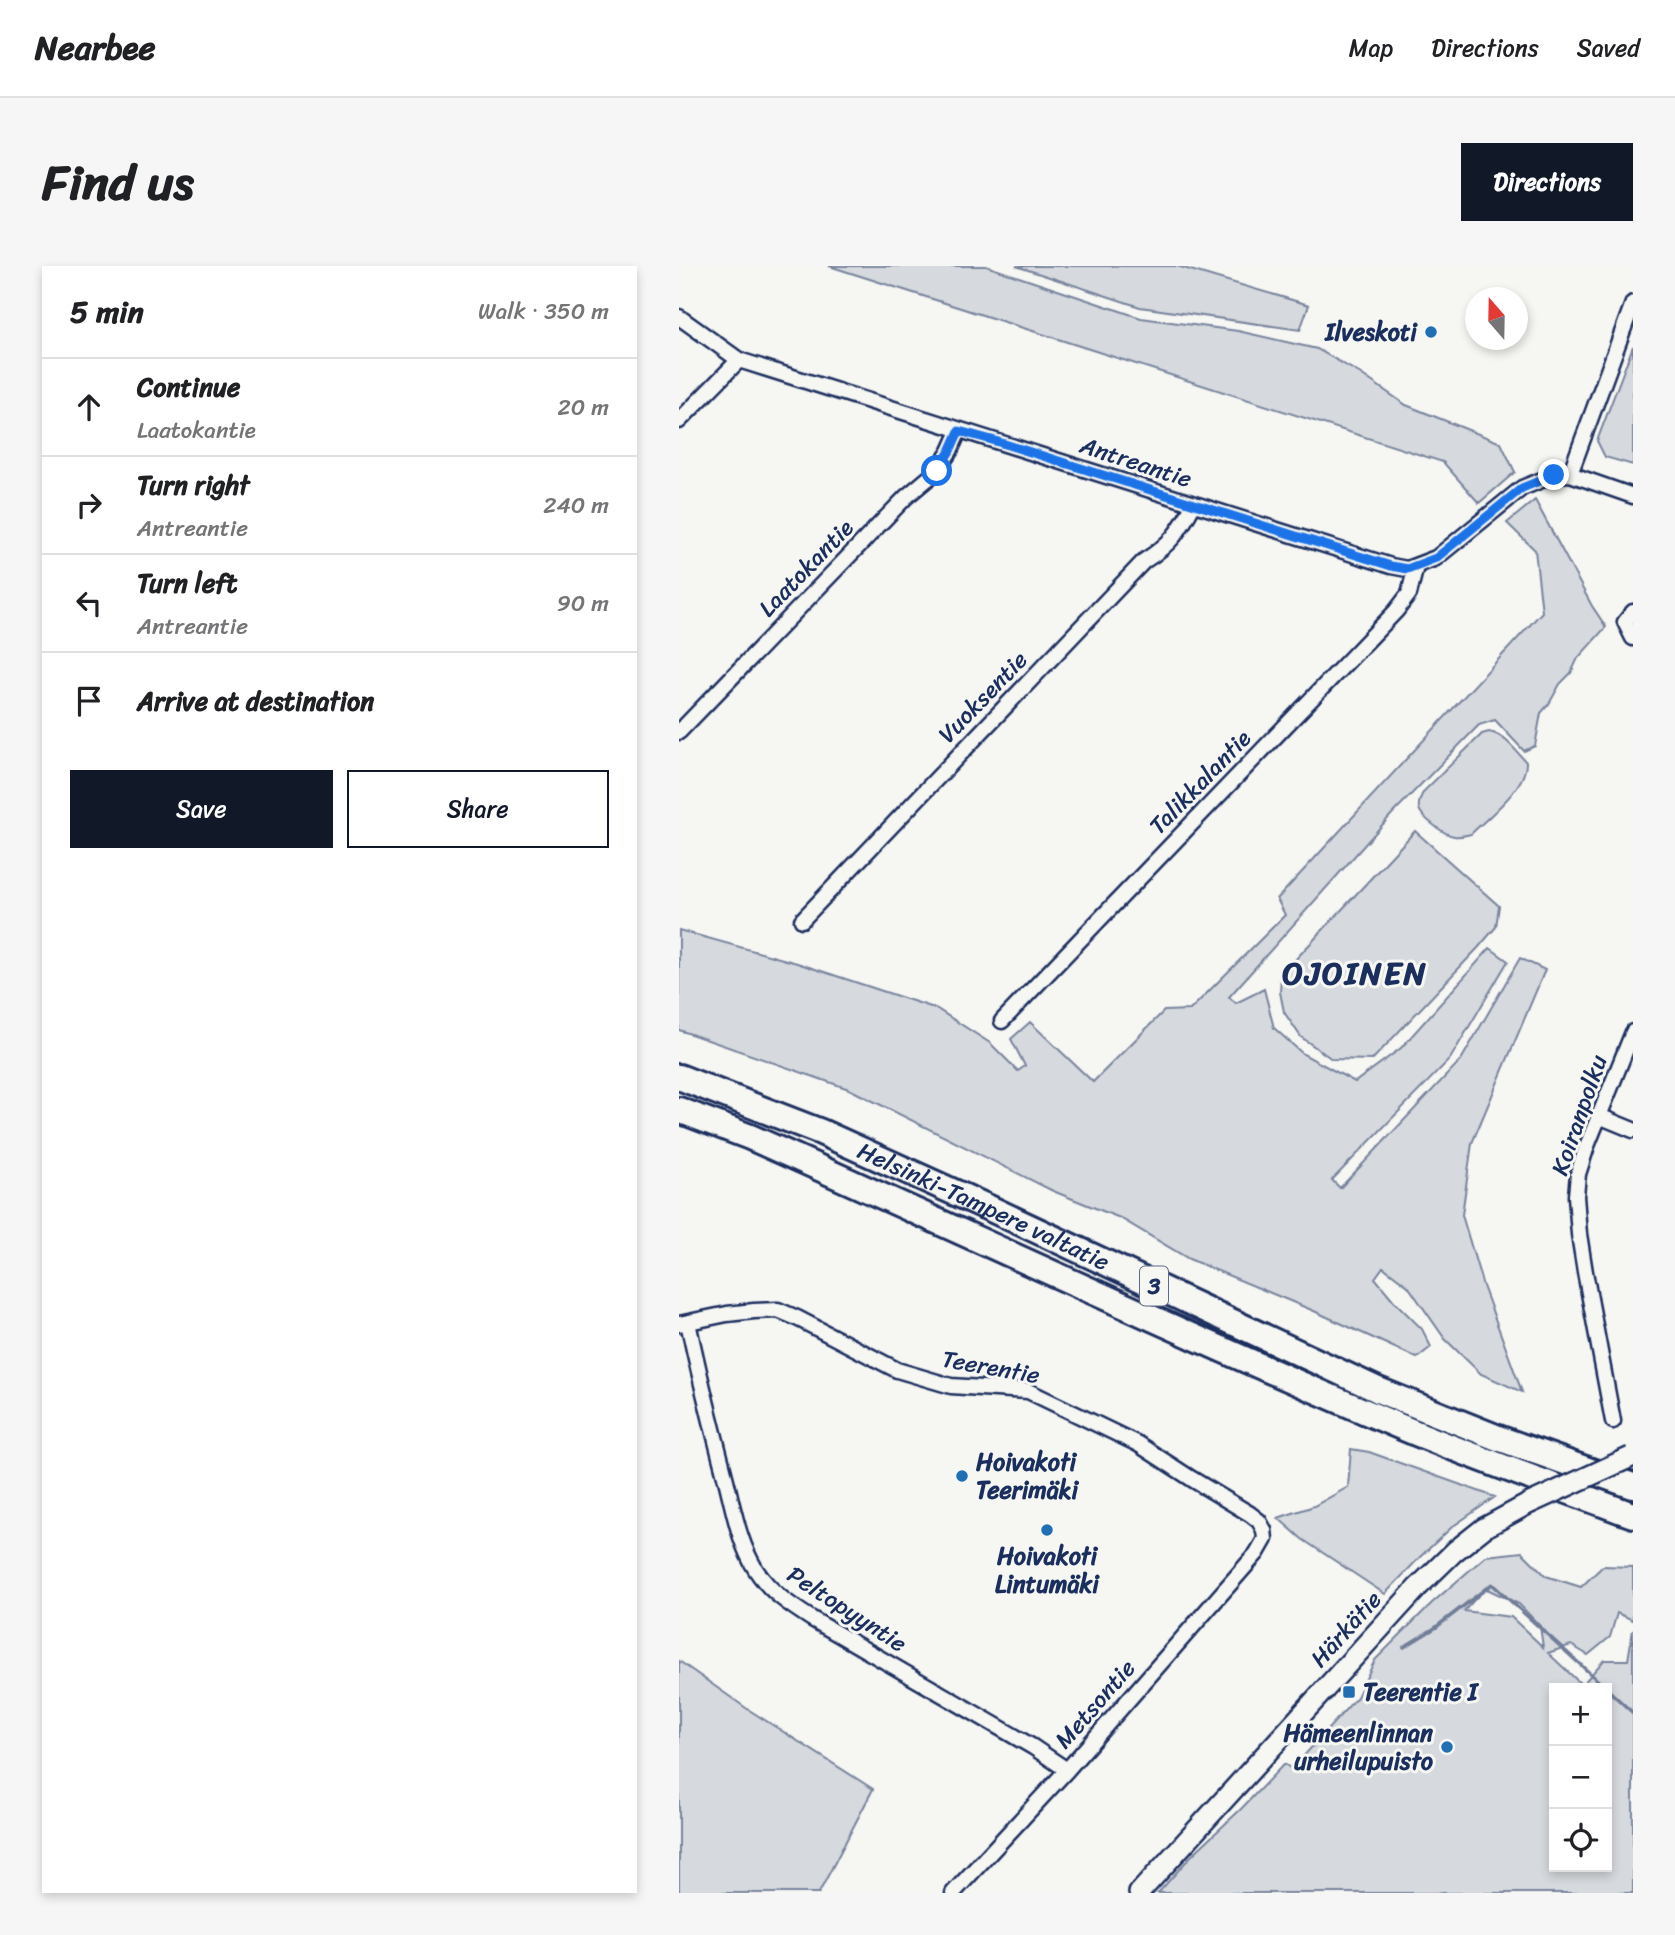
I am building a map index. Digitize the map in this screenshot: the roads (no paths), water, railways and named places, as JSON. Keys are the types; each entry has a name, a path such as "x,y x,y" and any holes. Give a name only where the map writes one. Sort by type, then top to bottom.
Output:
{"highway":[{"name":"Helsinki-Tampere valtatie","path":"679,1077 821,1132 1378,1390 1498,1438 1633,1486"},
{"name":"Helsinki-Tampere valtatie","path":"679,1110 750,1137 1227,1352 1384,1419 1489,1462 1633,1515"}],"main road":[{"name":"Härkätie","path":"1139,1893 1418,1587 1455,1551 1484,1528 1528,1504 1632,1456"}],"street":[{"path":"1570,474 1633,303"},
{"name":"Antreantie","path":"679,317 739,360 1391,566 1407,569 1416,566"},
{"path":"679,421 739,360"},
{"name":"Laatokantie","path":"679,732 906,497 937,471 959,431"},
{"path":"1416,566 1436,558 1522,488 1554,475 1570,474 1633,496"},
{"name":"Vuoksentie","path":"802,920 1144,561 1166,547 1194,505"},
{"name":"Talikkalantie","path":"1002,1021 1396,611 1409,594 1416,566"},
{"path":"1633,612 1625,622 1633,638"},
{"name":"Koiranpolku","path":"1612,1421 1583,1259 1576,1196 1578,1174 1633,1032"},
{"path":"1599,1116 1633,1130"},
{"name":"Teerentie","path":"684,1323 727,1314 778,1311 797,1318 897,1370 950,1386 1028,1391 1138,1444 1250,1514 1259,1521 1265,1539"},
{"name":"Peltopyyntie","path":"684,1323 737,1523 755,1568 769,1587 812,1619 1033,1747 1066,1770"},
{"name":"Metsontie","path":"953,1893 1066,1770 1257,1553 1265,1539"}],"waterway":[{"path":"1404,1647 1435,1628 1492,1584 1601,1683"},
{"path":"1612,1694 1633,1713"}],"place":[{"name":"Ilveskoti","path":"1431,332"},
{"name":"Hoivakoti Teerimäki","path":"962,1476"},
{"name":"Hoivakoti Lintumäki","path":"1047,1530"},
{"name":"Teerentie I","path":"1349,1692"},
{"name":"Hämeenlinnan urheilupuisto","path":"1447,1747"}],"district":[{"name":"OJOINEN","path":"1355,973"}]}
